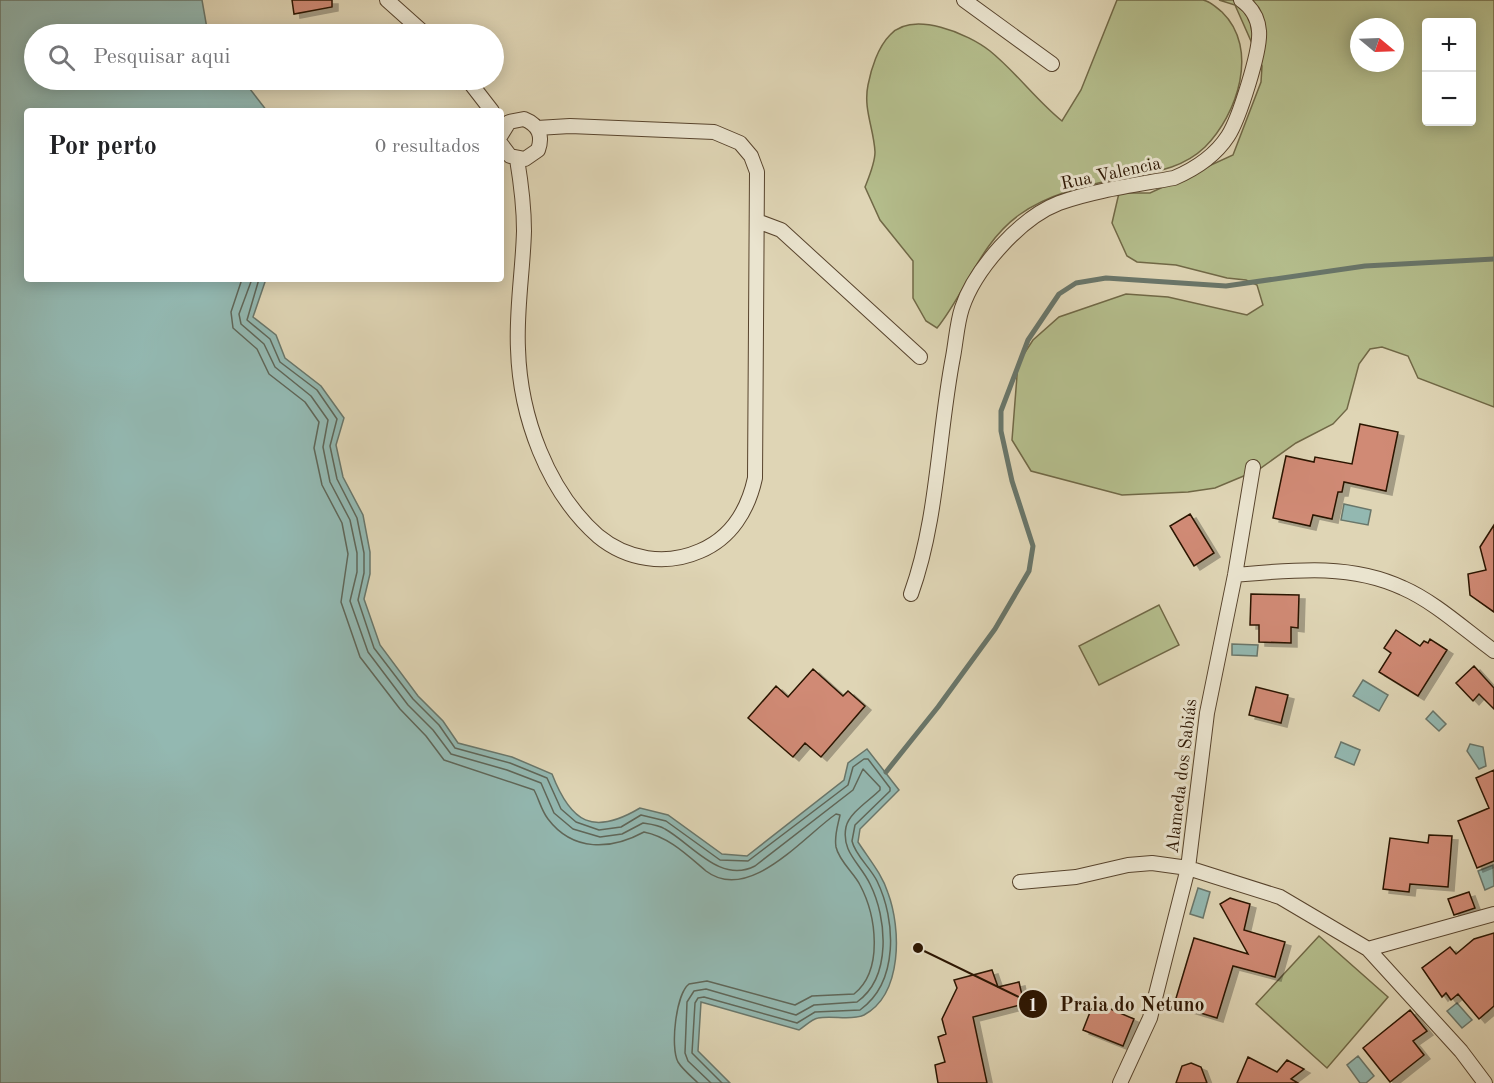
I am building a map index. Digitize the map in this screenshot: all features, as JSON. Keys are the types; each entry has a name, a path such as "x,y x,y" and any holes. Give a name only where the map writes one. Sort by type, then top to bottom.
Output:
{"street":[{"path":"387,0 414,24"},
{"path":"964,0 1052,64"},
{"name":"Rua Valencia","path":"911,594 922,565 947,388 962,308 975,284 995,252 1023,226 1057,204 1174,178 1192,170 1212,154 1228,136 1238,115 1253,66 1260,32 1255,16 1241,0"},
{"path":"476,90 490,108"},
{"path":"504,128 516,119 532,122 540,135 537,150 525,159 510,156 504,148"},
{"path":"517,159 524,224 517,346 520,381 530,424 550,471 578,513 605,542 632,555 662,560 691,555 705,549 729,531 746,506 755,478 757,221 755,164 740,143 723,134 570,126 537,128"},
{"path":"757,221 781,230 920,357"},
{"name":"Alameda dos Sabiás","path":"1120,1083 1150,1018 1188,868 1207,713 1235,575 1253,467"},
{"path":"1235,575 1324,569 1370,576 1405,588 1494,651"},
{"path":"1020,882 1076,876 1128,865 1152,863 1188,868 1280,897 1368,949 1461,1051 1485,1083"},
{"path":"1368,949 1494,914"}],"green space":[{"path":"1117,0 1203,0 1222,12 1233,27 1240,44 1242,63 1240,81 1226,118 1205,147 1186,161 1155,172 1068,191 1042,201 1019,215 994,239 937,328 926,321 913,298 913,261 880,220 865,187 875,152 867,94 873,65 882,46 890,35 900,28 912,25 941,27 955,32 981,44 990,51 1062,121 1081,90"},
{"path":"1219,0 1494,0 1494,407 1418,378 1408,356 1382,347 1370,349 1359,364 1347,409 1333,424 1296,443 1258,470 1215,488 1188,492 1122,495 1031,471 1012,440 1018,363 1033,340 1059,317 1126,294 1168,297 1247,315 1263,305 1257,285 1246,280 1227,278 1176,265 1137,262 1127,256 1112,223 1119,193 1150,193 1233,155 1261,82 1262,66 1235,5"},
{"path":"1159,605 1179,645 1099,685 1079,646"},
{"path":"1319,936 1388,997 1327,1068 1256,1004"}],"water":[{"path":"0,0 202,0 206,24 24,24 24,90 251,90 265,108 24,108 24,282 265,282 253,317 276,335 285,358 321,386 344,418 336,445 343,477 363,515 370,552 370,574 364,599 380,645 418,696 443,721 458,743 512,757 552,774 567,804 576,814 586,820 609,821 624,817 640,808 668,815 722,854 747,856 844,780 848,763 867,749 899,790 860,829 858,842 879,873 892,907 896,959 886,992 877,1005 859,1017 824,1017 811,1021 799,1030 701,1002 698,1051 730,1083 0,1083"},
{"path":"1344,504 1371,510 1368,525 1341,520"},
{"path":"1232,644 1258,645 1257,656 1232,655"},
{"path":"1363,680 1388,695 1379,711 1353,696"},
{"path":"1433,711 1446,724 1439,731 1426,719"},
{"path":"1341,742 1360,750 1354,765 1335,757"},
{"path":"1470,744 1483,747 1486,766 1479,769 1467,751"},
{"path":"1493,865 1494,886 1485,890 1478,871"},
{"path":"1198,888 1210,892 1203,918 1190,914"},
{"path":"1457,1003 1472,1020 1462,1028 1447,1011"},
{"path":"1358,1056 1374,1076 1366,1083 1360,1083 1347,1065"}],"building":[{"path":"292,0 332,0 332,7 294,14"},
{"path":"1360,424 1398,432 1386,491 1344,482 1342,492 1338,492 1332,519 1313,515 1310,526 1273,518 1286,456 1314,462 1315,457 1352,464"},
{"path":"1190,514 1214,553 1194,566 1170,526"},
{"path":"1494,525 1494,612 1470,595 1468,574 1486,570 1480,547"},
{"path":"1251,594 1299,595 1298,628 1291,627 1291,643 1259,642 1259,625 1250,625"},
{"path":"1396,630 1420,646 1424,641 1428,643 1430,639 1447,650 1418,696 1379,672 1391,653 1384,648"},
{"path":"1474,666 1494,688 1494,709 1479,694 1473,701 1456,683"},
{"path":"813,669 843,696 848,691 865,706 821,757 805,743 793,757 748,718 776,686 788,697"},
{"path":"1256,687 1288,695 1281,723 1249,715"},
{"path":"1494,770 1494,861 1477,868 1458,821 1489,808 1476,778"},
{"path":"1429,835 1452,836 1448,887 1410,884 1409,892 1383,889 1390,838 1428,843"},
{"path":"1469,892 1475,908 1454,915 1448,899"},
{"path":"1230,898 1250,904 1244,930 1285,942 1275,977 1233,966 1217,1018 1174,1005 1194,938 1248,954 1220,904"},
{"path":"1494,933 1494,1006 1479,1019 1458,994 1451,1000 1446,993 1442,997 1422,968 1450,947 1456,954 1474,939"},
{"path":"992,970 998,987 1019,982 1024,1004 973,1017 987,1083 938,1083 935,1065 945,1062 938,1037 946,1034 942,1019 957,988 954,980"},
{"path":"1094,1002 1134,1019 1123,1046 1083,1030"},
{"path":"1410,1010 1427,1031 1413,1041 1424,1055 1390,1082 1363,1048"},
{"path":"1248,1057 1277,1072 1287,1060 1304,1069 1291,1079 1298,1083 1237,1083"},
{"path":"1191,1063 1201,1067 1207,1083 1176,1083 1182,1066"}],"waterway":[{"path":"886,772 938,707 995,629 1029,571 1033,546 1012,481 1001,431 1001,411 1028,340 1059,294 1076,283 1106,278 1226,286 1365,266 1494,259"}],"place":[{"name":"Praia do Netuno","path":"918,948"}]}
